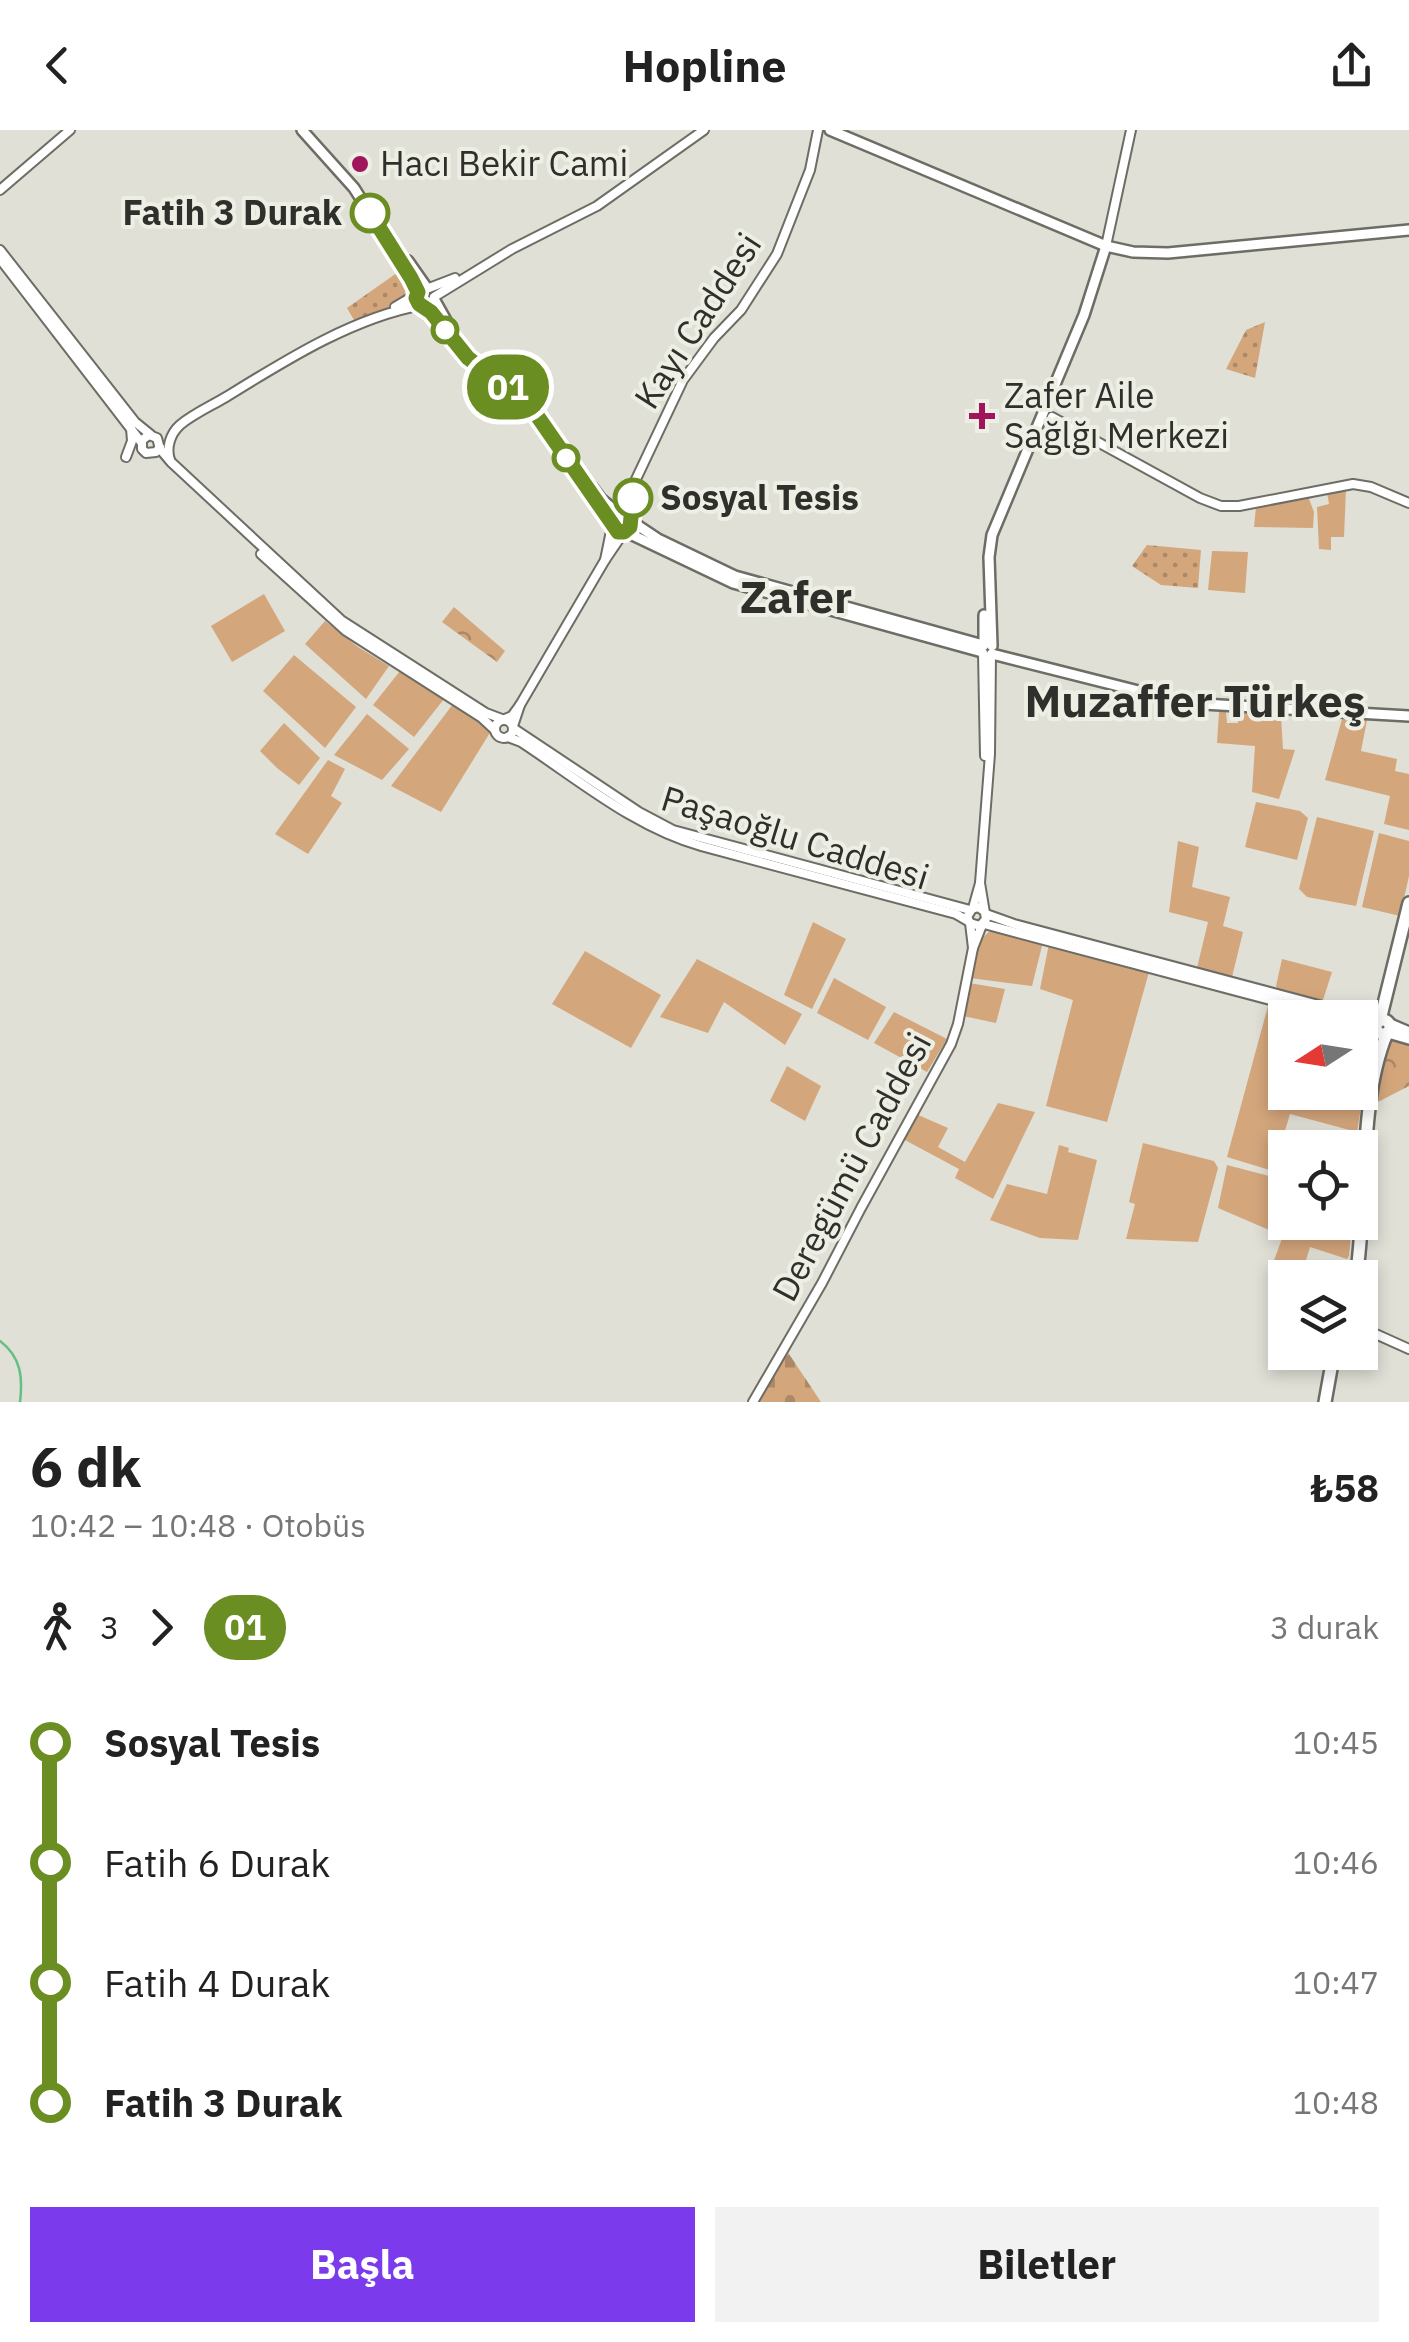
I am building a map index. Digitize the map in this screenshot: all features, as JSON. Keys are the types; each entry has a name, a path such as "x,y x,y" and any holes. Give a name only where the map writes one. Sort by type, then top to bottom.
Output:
{"main road":[{"path":"302,130 352,185 408,273 470,352 534,400 596,492 619,513 626,514 658,539 736,576 988,650"},
{"path":"310,130 359,184 465,356 529,404 616,531 733,583 1184,697 1409,713"},
{"path":"830,130 1106,246 1134,252 1159,254 1409,230"},
{"name":"Deregümü Caddesi","path":"988,650 990,541 1084,315 1106,246"},
{"path":"612,525 612,517 619,513"},
{"path":"625,532 631,520"},
{"path":"1356,1260 1364,1213 1369,1111 1409,903"},
{"path":"1363,1130 1365,1098 1409,931"},
{"path":"1383,1027 1409,1035"},
{"path":"1325,1402 1331,1370"}],"street":[{"path":"0,186 67,130"},
{"path":"141,442 179,426 282,364 426,296 597,206 701,130"},
{"name":"Kayı Caddesi","path":"619,513 684,380 710,343 741,310 777,254 806,183 818,130"},
{"path":"1106,246 1132,130"},
{"path":"0,250 135,422 157,438 171,462 350,627 486,714 513,727"},
{"path":"0,259 130,426 144,452 168,466 346,632 482,718 498,736 508,738 512,733 520,705"},
{"path":"1044,412 1221,506 1352,484 1371,486 1409,503"},
{"path":"126,457 132,441 130,426"},
{"path":"151,454 179,426"},
{"path":"171,462 168,448 179,426"},
{"name":"Kayı Caddesi","path":"631,520 636,483"},
{"path":"605,560 612,525"},
{"path":"495,730 495,725 512,716 520,705 625,532"},
{"name":"Deregümü Caddesi","path":"972,909 980,883 988,780 988,650"},
{"name":"Paşaoğlu Caddesi","path":"513,727 638,812 674,830 956,908 972,909"},
{"name":"Paşaoğlu Caddesi","path":"508,738 521,742 644,823 671,836 956,914 969,922"},
{"name":"Deregümü Caddesi","path":"753,1402 951,1044 984,918 980,883"},
{"path":"956,908 977,894"},
{"path":"984,918 977,927 967,916 972,909 981,908 984,918 997,926 1271,1000"},
{"path":"984,918 1383,1027"},
{"name":"Deregümü Caddesi","path":"969,922 975,945"},
{"path":"975,945 986,931 997,926"},
{"path":"1378,1026 1383,1027"},
{"path":"1378,1335 1409,1349"}],"green space":[{"path":"401,270 406,282 401,298 385,309 354,320 347,308"},
{"path":"1265,322 1255,378 1226,369 1246,330"},
{"path":"1346,489 1344,537 1331,537 1331,550 1319,549 1317,507 1329,504 1327,492"},
{"path":"1311,496 1313,528 1254,527 1256,507"},
{"path":"1147,545 1201,550 1198,588 1161,585 1132,566"},
{"path":"1212,551 1248,552 1245,593 1208,590"},
{"path":"264,594 285,631 232,662 211,626"},
{"path":"454,607 505,651 497,662 442,622"},
{"path":"325,621 389,666 366,699 305,644"},
{"path":"294,655 356,707 325,748 263,691"},
{"path":"400,671 444,699 414,737 373,705"},
{"path":"453,704 491,731 441,812 391,786"},
{"path":"1219,712 1226,712 1227,723 1238,723 1238,712 1281,716 1283,749 1295,750 1279,799 1252,792 1255,746 1217,743"},
{"path":"367,714 409,749 382,780 334,755"},
{"path":"1342,719 1367,720 1361,751 1397,759 1395,771 1409,774 1409,830 1384,824 1390,796 1325,780"},
{"path":"284,723 320,758 299,785 260,751"},
{"path":"328,760 345,769 331,796 342,803 308,854 275,834"},
{"path":"1256,802 1300,811 1308,818 1297,860 1245,847"},
{"path":"1317,817 1374,831 1356,906 1307,897 1299,889"},
{"path":"1379,833 1409,841 1409,876 1400,916 1362,907"},
{"path":"1178,841 1199,847 1192,887 1230,897 1223,926 1243,932 1232,977 1197,968 1208,922 1169,912"},
{"path":"813,922 846,939 812,1009 784,995"},
{"path":"993,929 1043,942 1032,986 970,978 979,944"},
{"path":"1049,944 1149,972 1107,1122 1046,1106 1073,1000 1040,989"},
{"path":"585,951 661,995 631,1048 552,1004"},
{"path":"697,959 802,1014 785,1045 724,1002 708,1033 660,1017"},
{"path":"1282,959 1332,972 1323,1000 1278,990"},
{"path":"834,978 886,1007 868,1040 817,1013"},
{"path":"969,983 1005,989 996,1023 963,1016"},
{"path":"1268,1006 1268,1110 1360,1110 1357,1130 1290,1114 1285,1130 1268,1130 1268,1169 1227,1157"},
{"path":"894,1012 947,1039 927,1072 874,1043"},
{"path":"1390,1039 1409,1042 1409,1086 1378,1102 1378,1077 1385,1044"},
{"path":"787,1066 821,1086 805,1121 770,1101"},
{"path":"998,1103 1035,1112 993,1199 955,1178 959,1169 903,1139 916,1114 948,1128 938,1147 965,1162"},
{"path":"1143,1143 1214,1161 1218,1168 1198,1242 1126,1239 1135,1204 1129,1202"},
{"path":"1059,1145 1069,1148 1068,1152 1097,1160 1078,1240 1040,1238 990,1220 1007,1184 1047,1194"},
{"path":"1227,1165 1268,1176 1268,1230 1218,1208"},
{"path":"1282,1240 1350,1240 1347,1259 1310,1247 1306,1260 1274,1260"},
{"path":"787,1351 821,1402 758,1402"}],"waterway":[{"path":"0,1341 19,1368 20,1402"}],"bus line":[{"name":"01","path":"370,213 411,278 419,304 431,312 468,358 529,404 618,532 628,530 632,523 633,498"}],"place":[{"name":"Hacı Bekir Cami","path":"360,164"},
{"name":"Fatih 3 Durak","path":"370,213"},
{"name":"Zafer Aile Sağlğı Merkezi","path":"982,416"},
{"name":"Sosyal Tesis","path":"633,498"}],"district":[{"name":"Zafer","path":"796,597"},
{"name":"Muzaffer Türkeş","path":"1195,701"}]}
